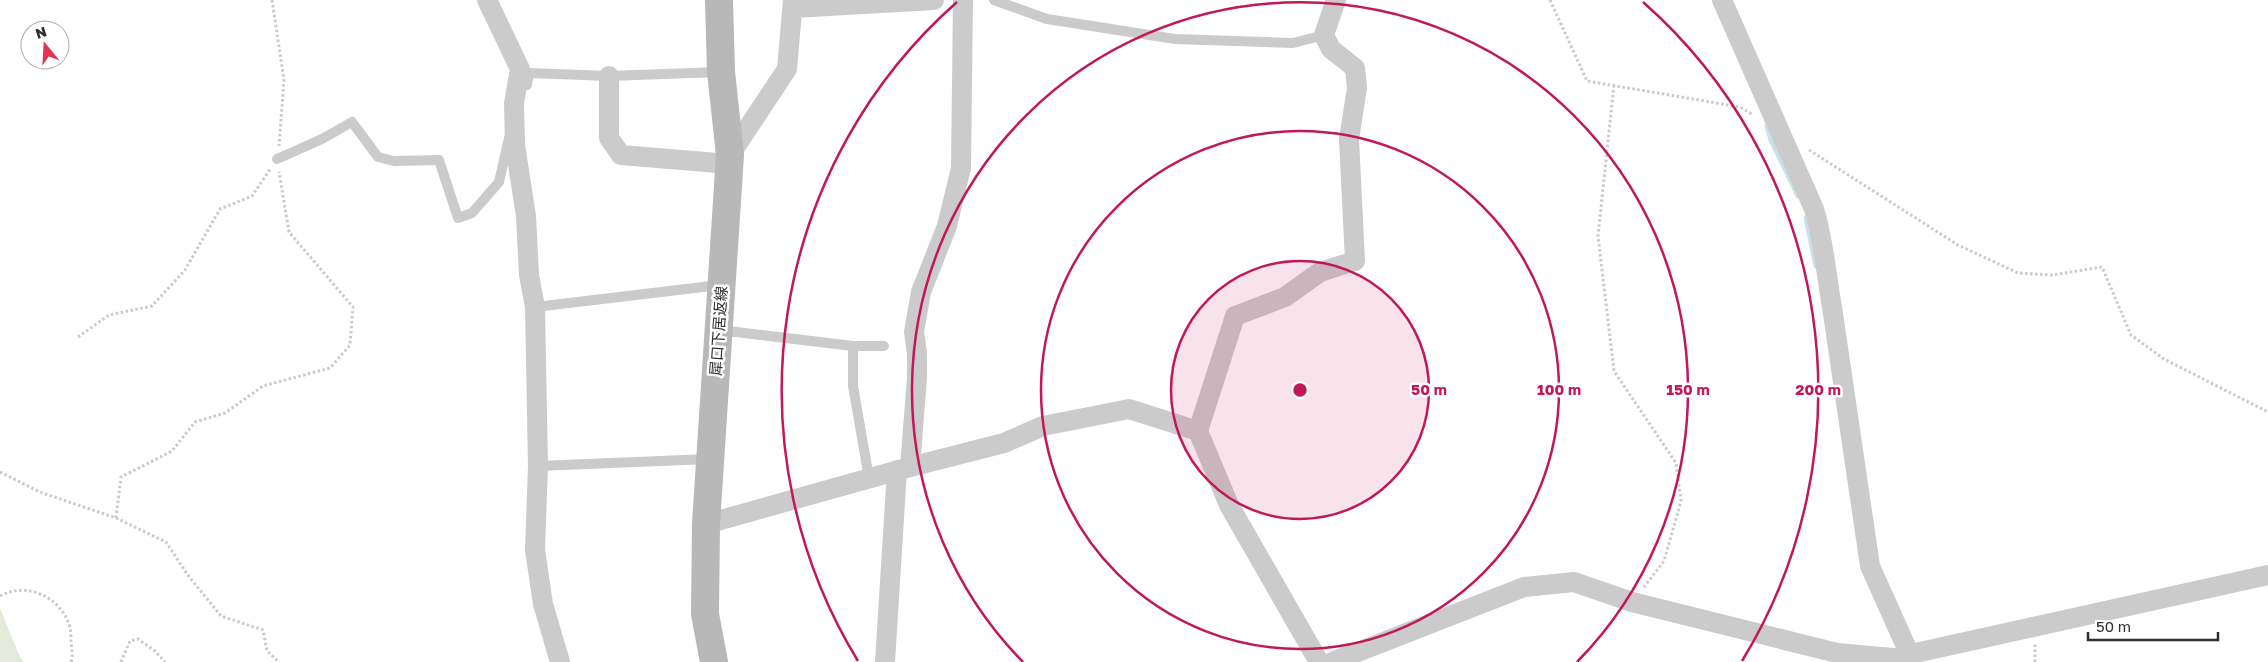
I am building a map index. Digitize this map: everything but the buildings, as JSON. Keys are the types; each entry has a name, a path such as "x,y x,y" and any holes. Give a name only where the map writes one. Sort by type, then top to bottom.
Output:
{"main road":[{"name":"犀口下居返線","path":"714,662 705,614 706,524 730,159 721,72 719,0"}],"street":[{"path":"487,0 520,68 514,103 515,135 535,307 538,466 535,550 543,604 560,662"},
{"path":"609,76 609,138 621,155 730,159 787,69 793,4 934,0"},
{"path":"885,662 903,468 917,378 917,353 914,332 921,292 947,226 960,168 963,0"},
{"path":"1319,662 1229,505 1198,431 1235,316 1285,297 1320,272 1355,261 1349,139 1357,88 1355,68 1332,49 1324,35 1336,0"},
{"path":"1722,0 1814,209 1821,233 1824,267 1832,307 1870,566 1905,658"},
{"path":"706,524 903,468 1004,443 1043,426 1129,410 1198,431"},
{"path":"1332,662 1524,587 1574,582 1632,602 1838,653 1905,658 2268,575"}],"lane":[{"path":"994,0 1047,20 1175,39 1293,43 1324,35"},
{"path":"515,135 529,73 609,76 721,72"},
{"path":"278,159 322,139 352,122 378,158 394,161 439,160 458,218 472,213 499,182 514,112"},
{"path":"535,307 721,285"},
{"path":"718,330 853,346 884,346"},
{"path":"853,346 853,386 869,478"},
{"path":"538,466 710,459"}],"path":[{"path":"116,518 121,478 172,450 195,422 225,413 263,386 330,368 350,345 353,307 289,232 278,159 284,80 272,0"},
{"path":"1550,0 1587,81 1740,107 1958,246 2018,273 2052,275 2102,267 2131,334 2164,359 2268,412"},
{"path":"1614,85 1598,236 1614,370 1676,463 1681,500 1664,561 1632,602"},
{"path":"78,338 110,315 152,306 185,270 220,209 252,196 278,159"},
{"path":"0,472 40,492 116,518 166,542 187,574 221,616 263,630 267,651 279,662"},
{"path":"0,596 12,589 29,589 58,604 70,627 73,657 71,662"},
{"path":"121,662 130,641 138,639 155,651 165,662"}],"green space":[{"path":"0,608 19,655 24,662 0,662"}],"waterway":[{"path":"1767,126 1771,140 1798,196"},
{"path":"1806,218 1816,266"}]}
